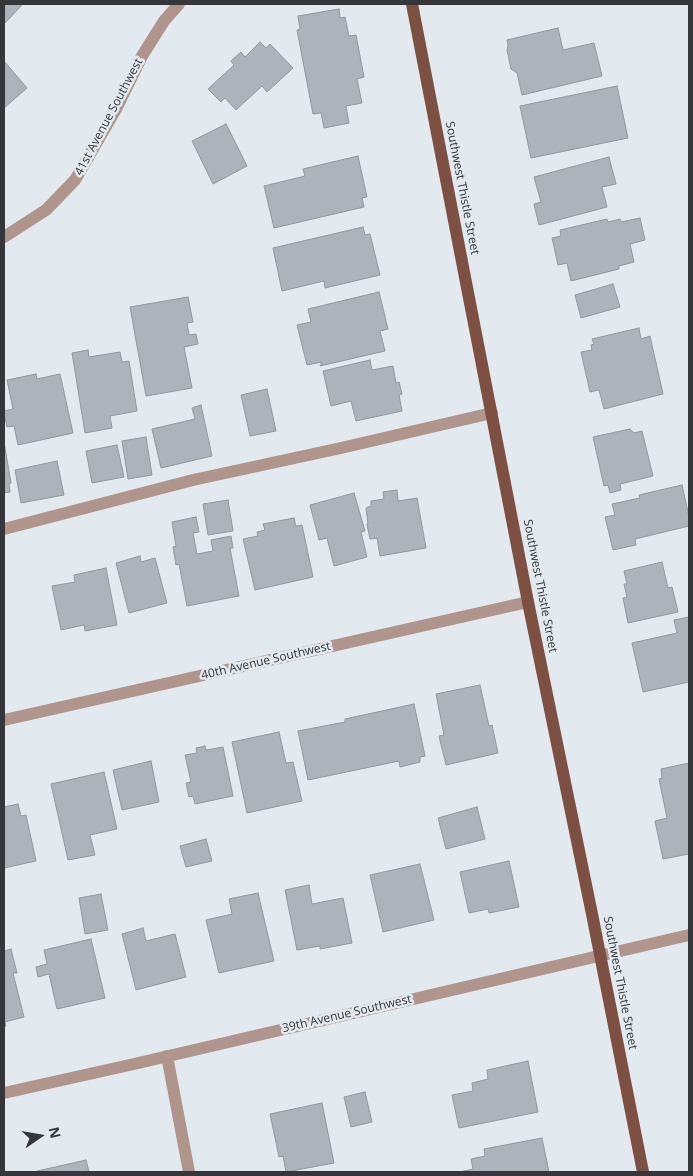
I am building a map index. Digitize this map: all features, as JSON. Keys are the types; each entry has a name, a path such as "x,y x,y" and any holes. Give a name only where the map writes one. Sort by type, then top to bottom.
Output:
{"main road":[{"name":"Southwest Thistle Street","path":"412,4 528,602 643,1172"}],"street":[{"name":"41st Avenue Southwest","path":"4,237 46,210 75,180 116,108 142,56 164,21 179,4"},
{"path":"4,529 193,480 492,413"},
{"name":"40th Avenue Southwest","path":"4,720 528,602"},
{"name":"39th Avenue Southwest","path":"4,1093 689,934"},
{"path":"167,1056 189,1172"}],"building":[{"path":"4,4 23,4 4,24"},
{"path":"339,9 340,18 345,17 349,36 356,35 364,77 357,79 362,103 346,106 349,123 324,128 321,113 313,114 297,30 300,29 298,16"},
{"path":"558,28 563,50 594,43 602,76 522,95 517,73 511,69 507,40"},
{"path":"260,42 266,48 270,44 293,68 267,92 262,86 236,110 225,98 221,102 208,89 234,65 231,61 241,52 245,57"},
{"path":"4,61 27,88 4,108"},
{"path":"617,86 628,138 531,158 520,106"},
{"path":"226,124 247,166 213,184 192,141"},
{"path":"358,156 367,197 362,198 364,207 274,228 264,186 305,176 303,169"},
{"path":"609,157 616,184 602,187 607,207 539,225 534,204 541,202 534,177"},
{"path":"640,218 645,240 630,244 634,262 619,266 619,269 571,281 567,263 558,265 552,238 561,236 560,230 607,219 608,222 620,219 621,222"},
{"path":"363,227 365,235 370,234 380,275 325,288 324,281 282,291 273,248"},
{"path":"613,284 620,307 581,318 575,295"},
{"path":"379,292 388,329 380,331 385,351 320,366 322,362 307,365 297,325 311,322 308,309"},
{"path":"188,297 193,322 187,323 189,335 196,334 198,344 184,347 192,388 146,396 130,307"},
{"path":"639,328 641,339 650,336 663,394 604,409 599,390 590,392 581,352 592,350 591,345 594,344 592,339"},
{"path":"88,350 89,357 120,352 122,362 129,361 137,411 110,416 112,428 85,433 72,353"},
{"path":"370,360 372,370 393,366 396,383 399,382 402,394 399,395 402,411 356,421 351,401 331,406 323,371"},
{"path":"36,374 37,379 60,374 73,433 18,445 14,426 7,427 4,414 4,411 13,409 7,380"},
{"path":"267,389 276,431 250,436 241,395"},
{"path":"201,405 212,456 161,468 152,429 195,419 192,408"},
{"path":"630,429 634,433 642,431 653,476 620,484 621,490 610,493 608,485 604,486 593,437"},
{"path":"146,437 152,475 128,479 122,441"},
{"path":"4,442 11,483 9,484 10,492 4,493"},
{"path":"117,445 124,477 92,483 86,451"},
{"path":"57,461 64,495 21,503 15,470"},
{"path":"682,485 689,517 689,526 635,539 636,545 613,550 605,517 615,515 612,504 640,498 639,495"},
{"path":"397,490 398,501 417,498 426,548 380,556 377,538 370,539 366,508 371,506 371,501 384,499 383,492"},
{"path":"354,493 365,531 361,532 367,557 334,566 327,538 319,540 310,505"},
{"path":"228,500 233,531 208,535 203,504"},
{"path":"196,517 199,532 193,533 197,554 213,551 211,540 231,536 233,548 230,548 239,596 187,606 179,564 176,565 173,547 176,546 172,522"},
{"path":"294,518 296,526 302,525 313,577 255,590 243,539 258,536 257,532 265,530 263,524"},
{"path":"140,556 141,562 155,558 167,603 129,613 116,563"},
{"path":"662,562 668,588 672,587 678,612 628,623 623,598 627,597 624,571"},
{"path":"106,568 117,625 85,631 84,625 61,630 52,586 75,582 74,575"},
{"path":"689,617 689,682 643,692 632,643 677,633 674,620"},
{"path":"480,685 489,726 492,725 498,753 446,765 439,736 444,735 436,694"},
{"path":"414,704 425,756 420,757 420,762 400,767 399,761 308,780 298,731 345,722 345,719"},
{"path":"279,732 286,763 293,762 302,801 247,813 232,742"},
{"path":"205,746 206,750 223,747 233,796 195,804 193,796 189,797 186,783 191,782 185,755 197,753 196,748"},
{"path":"151,761 159,802 122,810 113,770"},
{"path":"689,763 689,854 663,859 655,821 667,818 659,779 662,778 661,769"},
{"path":"104,772 117,829 90,835 95,855 68,860 51,784"},
{"path":"18,804 21,816 26,815 36,861 4,868 4,807"},
{"path":"477,807 485,839 446,849 438,818"},
{"path":"206,839 212,861 186,867 180,846"},
{"path":"509,861 519,907 489,913 488,909 469,913 460,872"},
{"path":"420,864 434,920 383,932 370,875"},
{"path":"309,885 312,904 343,898 352,943 320,949 320,946 297,950 285,890"},
{"path":"258,893 274,961 219,973 206,920 232,914 229,899"},
{"path":"101,894 108,930 85,934 79,898"},
{"path":"143,928 146,941 175,934 186,977 136,990 122,934"},
{"path":"91,939 105,998 57,1009 49,974 38,977 36,967 47,964 44,950"},
{"path":"11,949 17,973 13,973 24,1017 5,1022 6,1026 4,1027 4,951"},
{"path":"528,1061 538,1112 459,1128 452,1095 473,1091 472,1083 488,1079 487,1070"},
{"path":"365,1092 372,1122 351,1127 344,1097"},
{"path":"322,1103 334,1163 286,1172 283,1156 279,1157 270,1114"},
{"path":"542,1138 549,1172 460,1172 473,1169 471,1159 485,1156 484,1149"},
{"path":"86,1160 89,1172 33,1172"}]}
